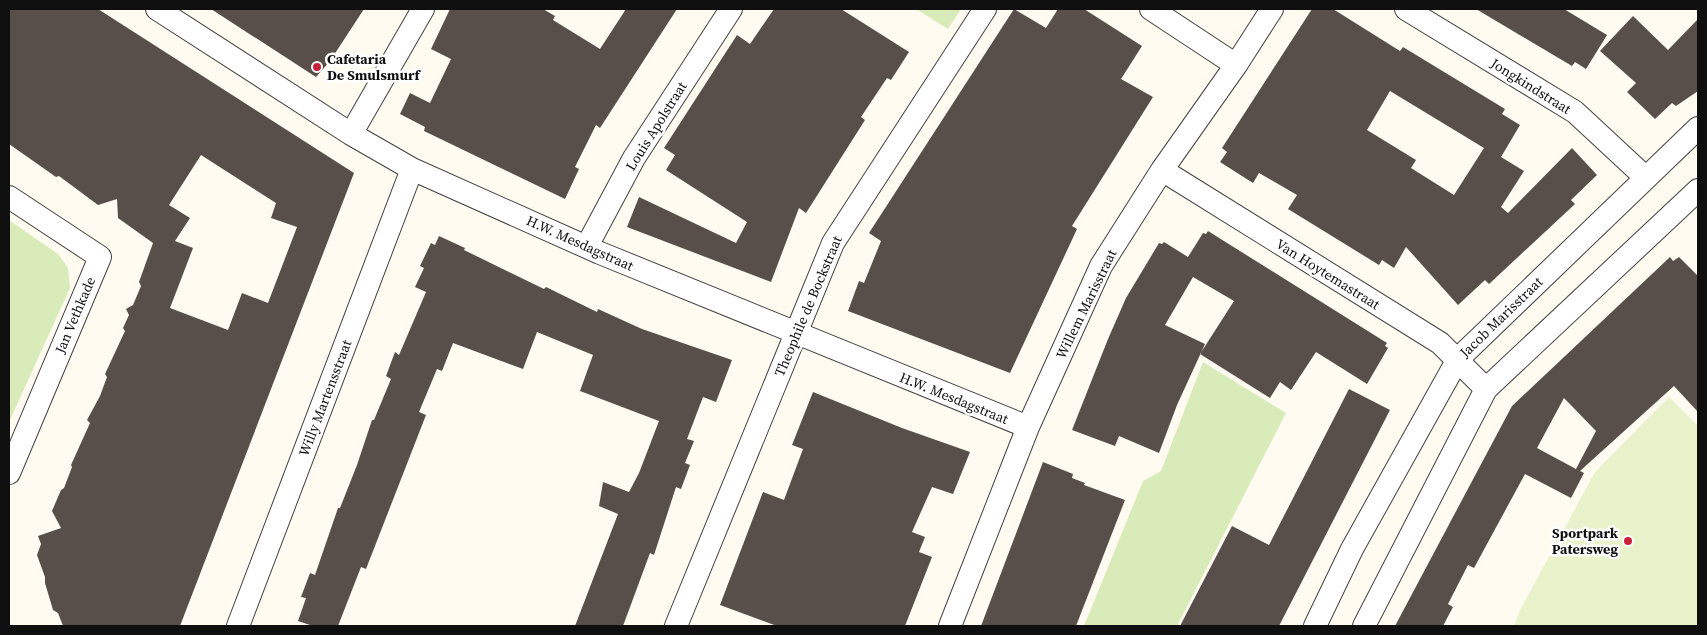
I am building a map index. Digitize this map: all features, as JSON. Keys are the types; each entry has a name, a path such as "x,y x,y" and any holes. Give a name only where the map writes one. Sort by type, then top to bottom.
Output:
{"street":[{"name":"H.W. Mesdagstraat","path":"157,9 351,134 412,169 795,334 1028,427"},
{"path":"351,134 423,9"},
{"name":"Louis Apolstraat","path":"587,246 634,158 730,9"},
{"name":"Theophile de Bockstraat","path":"676,626 833,242 985,9"},
{"path":"1151,9 1236,65"},
{"name":"Willem Marisstraat","path":"950,626 1028,427 1101,266 1162,170 1236,65 1272,9"},
{"name":"Jongkindstraat","path":"1406,9 1575,112 1646,177"},
{"name":"Jacob Marisstraat","path":"1316,626 1352,549 1458,360 1698,128"},
{"name":"Willy Martensstraat","path":"238,626 412,169"},
{"name":"Van Hoytemastraat","path":"1162,170 1440,343 1486,389"},
{"path":"1364,626 1486,389 1696,196"},
{"name":"Jan Vethkade","path":"9,197 100,258 9,473"}],"green space":[{"path":"916,9 961,9 948,29"},
{"path":"9,220 58,254 68,268 70,288 9,422"},
{"path":"1203,362 1286,413 1177,626 1084,626 1143,481 1161,471"},
{"name":"Sportpark Patersweg","path":"1669,397 1698,426 1698,626 1514,626 1520,610 1595,472"}],"building":[{"path":"9,9 98,9 354,173 180,626 63,626 58,613 53,610 45,577 37,555 41,544 38,536 61,528 52,511 61,490 64,488 72,467 71,465 90,423 87,420 100,396 107,377 105,374 125,331 123,328 129,315 126,309 133,305 141,286 139,282 153,243 118,218 117,199 98,205 59,176 56,177 9,144","holes":["201,155 276,203 271,218 297,227 268,303 242,293 228,330 170,308 193,248 175,241 190,218 169,205"]},
{"path":"211,9 364,9 330,61 316,77"},
{"path":"450,9 543,9 555,16 553,20 600,49 626,9 677,9 600,128 596,125 575,167 579,169 565,199 424,131 425,127 400,114 410,93 430,103 451,59 431,49"},
{"path":"774,9 841,9 909,52 891,80 887,78 861,117 865,120 806,213 799,208 771,282 627,227 639,197 736,243 747,222 666,170 675,155 664,148 737,35 750,44"},
{"path":"1014,9 1046,28 1058,9 1084,9 1142,46 1121,79 1153,97 1072,226 1077,229 1010,373 848,311 859,281 864,283 881,241 869,233"},
{"path":"1312,9 1333,9 1400,51 1403,47 1505,109 1502,114 1520,125 1501,157 1524,171 1501,207 1508,213 1572,148 1597,175 1571,200 1575,204 1489,284 1485,280 1458,305 1406,247 1394,268 1382,260 1379,265 1288,209 1297,195 1259,173 1253,183 1220,162 1227,152 1222,148","holes":["1390,91 1484,148 1454,195 1411,168 1416,160 1367,130"]},
{"path":"1476,9 1564,9 1607,35 1586,69 1575,62 1572,66"},
{"path":"1633,16 1668,50 1698,19 1698,91 1676,106 1672,103 1655,119 1627,92 1636,83 1600,51"},
{"path":"1208,231 1387,343 1385,346 1388,348 1367,384 1316,352 1291,390 1280,382 1270,398 1200,354 1177,405 1159,453 1119,436 1115,446 1072,430 1126,298 1159,243 1162,244 1164,242 1188,257 1203,233 1206,234","holes":["1193,277 1234,301 1201,352 1205,344 1165,325"]},
{"path":"439,236 544,289 546,287 597,312 598,309 642,329 732,360 716,402 703,397 687,439 694,441 685,463 690,465 681,489 676,487 654,555 650,553 623,626 575,626 618,514 599,506 603,482 629,492 639,473 659,421 580,391 593,355 537,332 523,369 453,343 442,371 437,369 419,412 426,415 366,569 361,567 338,626 313,626 298,621 306,598 301,597 310,573 315,575 338,508 340,508 357,465 372,420 374,420 391,379 386,376 395,352 399,355 426,292 415,287 424,268 420,266 431,243 435,245"},
{"path":"1670,257 1673,261 1679,257 1698,276 1698,412 1674,386 1580,471 1584,473 1571,498 1525,474 1474,568 1468,565 1448,604 1453,607 1443,626 1395,626 1512,406","holes":["1564,398 1596,431 1576,469 1537,448"]},
{"path":"1349,389 1390,410 1279,626 1180,626 1232,526 1269,545"},
{"path":"813,392 902,428 970,452 953,494 932,487 912,532 925,537 919,552 932,557 905,626 777,626 720,605 763,492 784,500 803,449 792,445"},
{"path":"1043,462 1073,474 1072,478 1085,483 1084,485 1125,500 1076,626 981,626"}],"place":[{"name":"Cafetaria De Smulsmurf","path":"317,67"},
{"name":"Sportpark Patersweg","path":"1628,541"}]}
